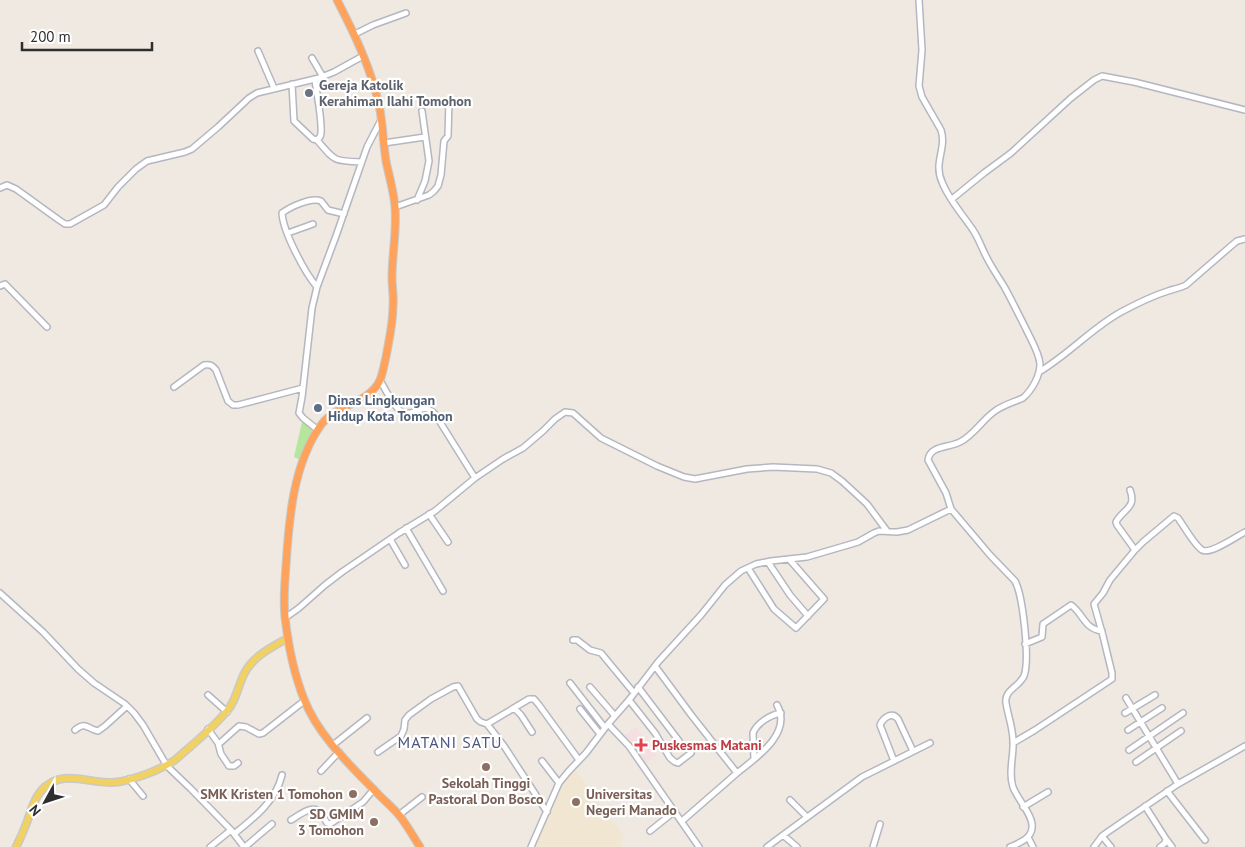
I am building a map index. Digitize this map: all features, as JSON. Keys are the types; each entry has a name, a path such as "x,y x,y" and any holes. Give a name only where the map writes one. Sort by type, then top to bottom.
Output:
{"highway":[{"path":"337,0 355,34 379,101 395,207 392,262 392,326 380,380 372,392 323,422 307,450 295,489 288,530 284,599 285,618 295,672 304,701 324,734 399,816 418,846"}],"main road":[{"path":"16,847 34,802 42,789 50,782 66,778 116,782 166,766 176,760 227,712 248,667 262,653 288,638"}],"street":[{"path":"919,0 922,50 919,86 922,97 942,136 943,142 938,162 938,171 942,184 976,234 986,257 1006,289 1026,328 1040,363 1037,378 1023,398 995,410 962,441 938,448 928,456 929,464 946,493 951,509 1018,585 1026,659 1023,678 1007,694 1006,702 1013,743 1011,779 1017,796 1032,822 1032,828 1028,837 1010,847"},
{"path":"355,34 406,13"},
{"path":"258,51 274,88"},
{"path":"0,188 7,185 16,189 65,224 70,224 104,205 118,186 147,161 192,149 257,92 315,80 363,56"},
{"path":"312,58 323,77"},
{"path":"952,199 984,172 1011,153 1071,98 1102,76 1134,82 1245,110"},
{"path":"315,80 321,132 320,138 317,140"},
{"path":"292,84 294,121 337,160 361,162"},
{"path":"395,207 434,192 440,181 444,141 448,136 449,101"},
{"path":"417,200 425,181 429,161 422,111"},
{"path":"318,430 299,414 310,324 317,287 361,162 382,119"},
{"path":"384,143 426,137"},
{"path":"317,287 309,277 288,232 282,213 307,201 318,199 328,210 344,214"},
{"path":"288,232 313,224"},
{"path":"1039,372 1120,312 1161,293 1186,285 1237,241 1245,239"},
{"path":"0,286 4,284 47,327"},
{"path":"174,387 208,364 216,370 228,401 233,405 303,388"},
{"path":"380,380 389,396 401,411 408,413 429,409 435,414 475,478"},
{"path":"285,618 332,579 406,528 442,506 475,478 523,448 565,412 573,412 601,438 657,466 684,477 695,479 747,469 773,467 816,469 831,474 842,481 867,504 887,531"},
{"path":"1130,490 1133,496 1131,505 1116,522 1135,550"},
{"path":"531,847 560,783 655,666 725,585 741,571 756,564 807,557 848,546 874,533 908,530 951,509"},
{"path":"429,514 448,542"},
{"path":"1013,743 1112,679 1094,604 1110,580 1143,542 1174,516 1178,518 1197,545 1205,551 1213,549 1245,532"},
{"path":"406,528 443,591"},
{"path":"390,539 405,565"},
{"path":"748,568 774,608 796,628 824,599 789,559"},
{"path":"768,562 790,595 808,616"},
{"path":"0,594 43,632 78,670 94,684 127,706 143,725 166,766 191,789 245,847 272,824"},
{"path":"1025,644 1042,637 1043,624 1071,606 1088,625 1098,631 1102,631"},
{"path":"573,640 577,640 590,650 601,653 634,693"},
{"path":"655,666 737,773"},
{"path":"570,683 607,726 629,746 699,847"},
{"path":"378,752 401,736 405,720 409,715 432,699 456,686 460,688 477,719 487,724 504,746 547,812"},
{"path":"590,687 615,716"},
{"path":"638,687 679,742"},
{"path":"1125,713 1155,694"},
{"path":"208,695 227,712"},
{"path":"1126,698 1178,784"},
{"path":"487,724 529,699 534,699 579,760"},
{"path":"629,700 655,732 670,758 678,763 691,753"},
{"path":"218,743 239,726 259,734 263,733 304,701"},
{"path":"682,821 766,750 780,726 781,713 777,705"},
{"path":"75,730 83,725 98,731 127,706"},
{"path":"514,708 532,732"},
{"path":"1128,730 1162,708"},
{"path":"580,709 600,734"},
{"path":"754,759 753,733 755,729 761,723 781,713"},
{"path":"1129,750 1183,713"},
{"path":"894,761 880,725 888,716 892,714 896,716 913,751"},
{"path":"333,745 367,718"},
{"path":"208,729 230,766 238,763"},
{"path":"1136,762 1182,731"},
{"path":"767,847 862,777 930,742"},
{"path":"1094,847 1102,836 1167,791 1245,746"},
{"path":"321,771 339,752"},
{"path":"542,761 560,783"},
{"path":"210,847 260,811 280,784 282,775"},
{"path":"129,779 143,796"},
{"path":"291,820 304,812 314,809 320,812 327,823 330,824 360,804 374,789"},
{"path":"1167,791 1205,840"},
{"path":"1023,807 1048,792"},
{"path":"399,816 422,797"},
{"path":"790,800 807,817"},
{"path":"1145,806 1172,847"},
{"path":"650,831 675,811"},
{"path":"873,847 880,824"},
{"path":"783,835 797,847"},
{"path":"1102,836 1111,847"},
{"path":"1028,837 1034,847"},
{"path":"1160,847 1166,839"}],"shaded area":[{"name":"Puskesmas Matani","path":"636,727 657,755 646,763 625,735"},
{"name":"Universitas Negeri Manado","path":"574,768 624,837 619,844 623,847 534,847 561,785"}],"green space":[{"path":"303,418 318,430 303,461 294,457"}],"place":[{"name":"Gereja Katolik Kerahiman Ilahi Tomohon","path":"309,93"},
{"name":"Dinas Lingkungan Hidup Kota Tomohon","path":"318,408"},
{"name":"Puskesmas Matani","path":"641,745"},
{"name":"Sekolah Tinggi Pastoral Don Bosco","path":"486,767"},
{"name":"SMK Kristen 1 Tomohon","path":"353,794"},
{"name":"Universitas Negeri Manado","path":"576,802"},
{"name":"SD GMIM 3 Tomohon","path":"374,822"}],"district":[{"name":"MATANI SATU","path":"450,742"}]}
